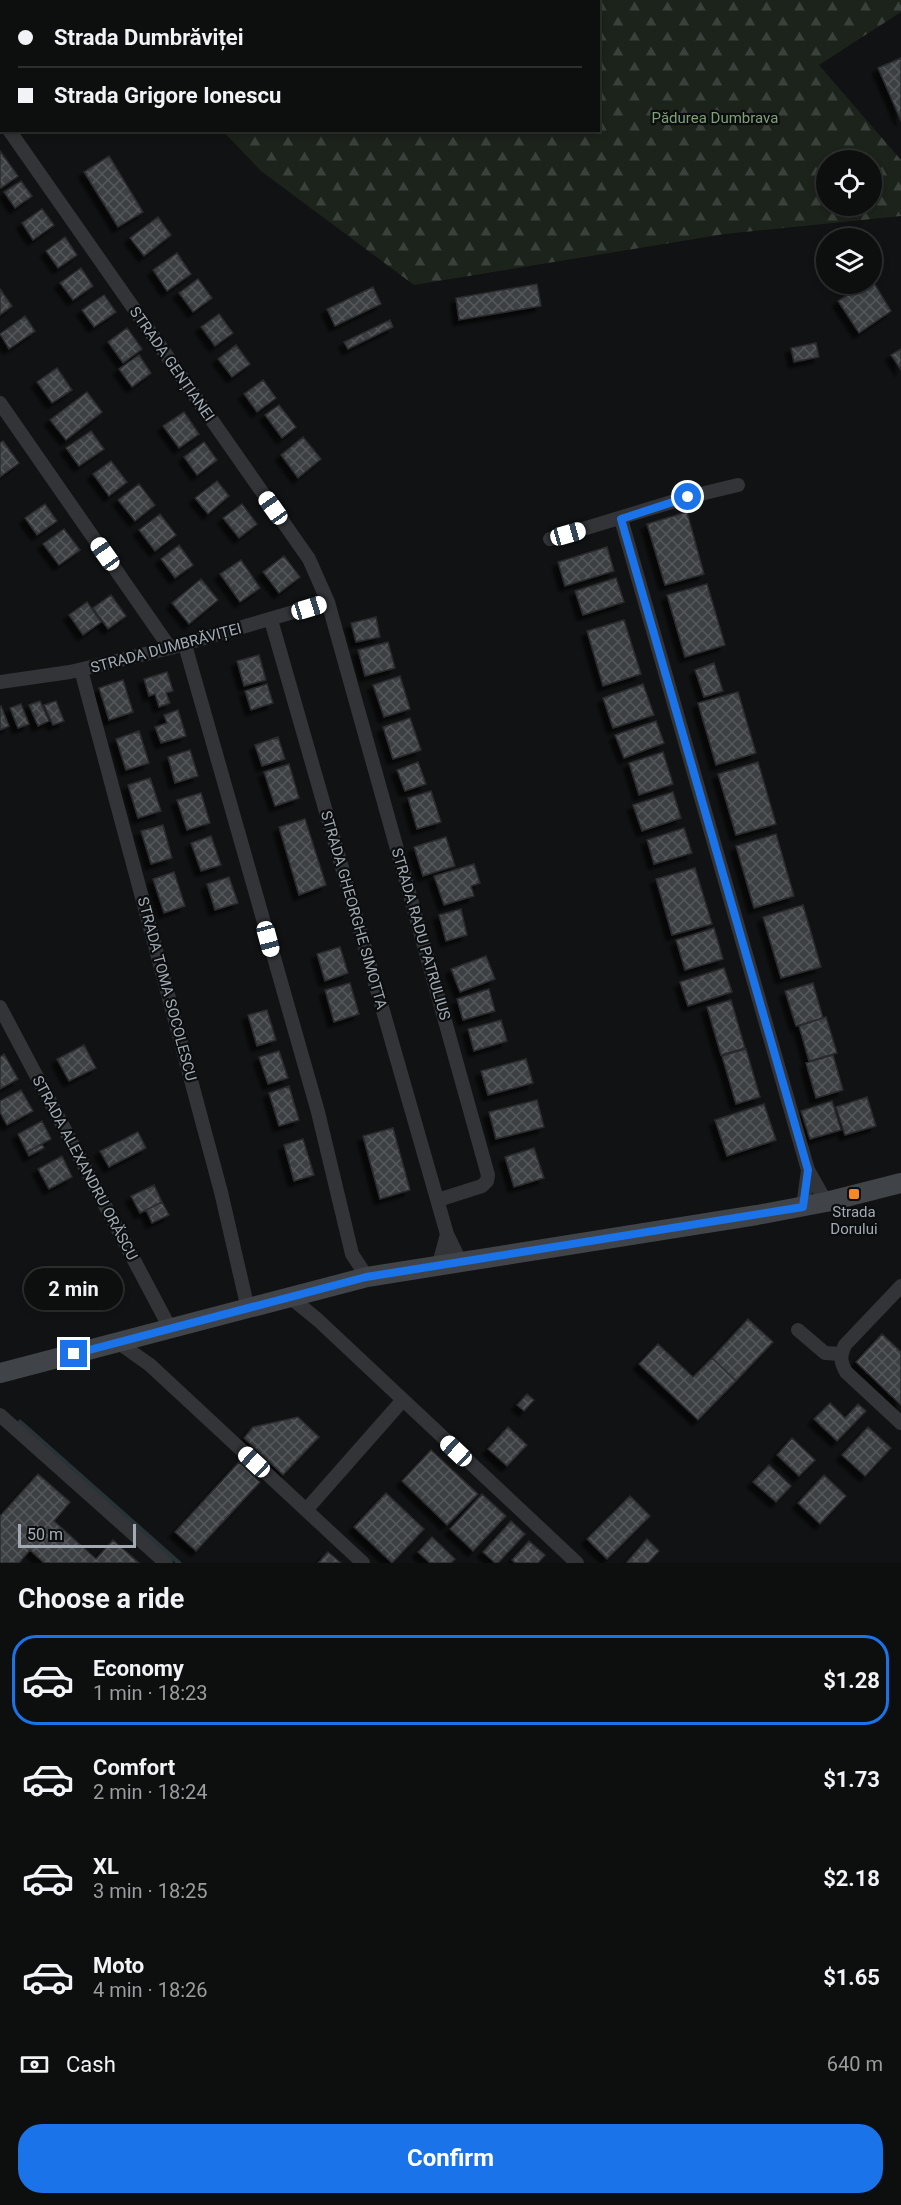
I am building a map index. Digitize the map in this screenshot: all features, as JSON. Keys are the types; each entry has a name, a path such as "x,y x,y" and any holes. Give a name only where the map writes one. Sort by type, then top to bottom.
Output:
{"main road":[{"path":"0,1373 357,1280 439,1264 803,1207 901,1183"}],"street":[{"name":"STRADA GENȚIANEI","path":"10,132 309,559 328,602"},
{"path":"0,403 170,648"},
{"path":"550,539 688,497 738,485"},
{"path":"621,519 808,1170 826,1202"},
{"name":"STRADA DUMBRĂVIȚEI","path":"0,682 81,670 185,645 328,602"},
{"name":"STRADA RADU PATRULIUS","path":"328,602 488,1175 487,1181 482,1186 438,1200"},
{"name":"STRADA GHEORGHE SIMOTTA","path":"271,620 438,1200"},
{"path":"185,645 318,1112 357,1280"},
{"name":"STRADA TOMA SOCOLESCU","path":"81,670 221,1192 248,1309"},
{"name":"STRADA ALEXANDRU ORĂSCU","path":"0,1007 171,1330"},
{"path":"803,1207 808,1170"},
{"path":"438,1200 447,1234 460,1261"},
{"path":"439,1264 447,1234"},
{"path":"901,1286 845,1345 841,1354 841,1363 846,1372 901,1424"},
{"path":"318,1290 318,1320"},
{"path":"290,1297 318,1320 577,1563"},
{"path":"798,1330 825,1353 841,1354"},
{"path":"144,1337 150,1365"},
{"path":"119,1343 150,1365 363,1563"},
{"path":"306,1510 402,1401"},
{"path":"0,1416 166,1563"}],"green space":[{"name":"Pădurea Dumbrava","path":"600,0 901,0 901,12 819,65 901,160 901,216 725,234 414,285 261,171 224,132 600,132"}],"building":[{"path":"901,58 901,121 878,68"},
{"path":"0,151 18,176 1,188 0,188"},
{"path":"109,156 143,212 118,227 84,172"},
{"path":"21,181 32,196 15,208 4,192"},
{"path":"42,209 54,225 33,240 22,223"},
{"path":"158,217 171,235 144,256 130,238"},
{"path":"65,237 77,255 58,268 46,251"},
{"path":"177,253 191,274 167,291 153,270"},
{"path":"81,268 93,286 73,300 60,283"},
{"path":"198,279 212,298 193,312 179,293"},
{"path":"537,284 541,306 459,320 456,298"},
{"path":"373,287 381,304 335,326 327,309"},
{"path":"0,289 12,306 0,315"},
{"path":"849,294 881,294 891,311 859,333 838,301"},
{"path":"104,295 116,312 94,327 82,310"},
{"path":"219,314 233,333 215,346 201,327"},
{"path":"25,316 35,331 9,349 0,334"},
{"path":"390,320 393,327 348,349 344,342"},
{"path":"127,328 142,349 123,363 108,342"},
{"path":"816,343 819,357 794,362 791,348"},
{"path":"236,345 250,364 232,377 218,359"},
{"path":"901,349 901,370 891,355"},
{"path":"139,355 151,373 132,387 119,369"},
{"path":"57,368 72,390 52,403 37,382"},
{"path":"263,380 276,398 257,412 244,394"},
{"path":"87,392 102,412 66,440 50,420"},
{"path":"279,405 296,427 282,438 265,415"},
{"path":"184,412 199,434 179,448 163,426"},
{"path":"91,431 104,449 79,466 66,448"},
{"path":"303,437 321,459 298,478 281,455"},
{"path":"3,441 19,463 0,477 0,443"},
{"path":"204,442 217,460 197,475 184,457"},
{"path":"111,461 127,482 109,496 93,474"},
{"path":"217,481 229,496 208,514 195,498"},
{"path":"139,484 155,505 135,521 118,500"},
{"path":"45,504 57,521 37,535 25,518"},
{"path":"242,504 257,524 239,538 223,518"},
{"path":"687,512 704,574 665,585 647,524"},
{"path":"160,514 176,535 155,551 139,530"},
{"path":"64,529 80,550 59,565 43,544"},
{"path":"179,545 193,565 175,578 161,559"},
{"path":"607,547 614,571 565,586 558,562"},
{"path":"284,556 300,577 279,593 263,572"},
{"path":"241,560 260,588 240,602 220,574"},
{"path":"616,578 624,602 583,615 575,591"},
{"path":"201,579 218,600 189,624 172,603"},
{"path":"707,584 725,645 685,657 667,595"},
{"path":"111,595 126,616 108,629 93,608"},
{"path":"87,602 101,622 83,635 69,615"},
{"path":"376,617 380,637 356,642 351,623"},
{"path":"624,620 641,674 603,686 587,631"},
{"path":"388,642 395,668 365,676 358,650"},
{"path":"259,655 266,680 244,686 237,661"},
{"path":"714,663 723,691 704,697 695,670"},
{"path":"167,672 173,691 166,693 170,703 159,707 155,694 149,696 144,679"},
{"path":"400,676 410,709 384,717 373,685"},
{"path":"123,680 133,712 109,720 99,688"},
{"path":"267,684 273,703 251,710 245,691"},
{"path":"643,684 654,715 613,728 603,698"},
{"path":"738,692 756,753 716,765 698,703"},
{"path":"40,701 49,721 38,726 29,705"},
{"path":"56,701 64,721 53,725 44,705"},
{"path":"21,704 29,724 18,728 10,708"},
{"path":"0,707 9,726 0,730"},
{"path":"178,710 186,736 161,743 155,727 167,723 164,715"},
{"path":"410,718 421,750 393,759 383,727"},
{"path":"656,721 664,743 624,758 615,735"},
{"path":"139,731 149,763 126,770 116,739"},
{"path":"278,737 285,759 262,766 255,745"},
{"path":"190,750 198,776 175,783 168,757"},
{"path":"663,752 673,784 639,795 629,763"},
{"path":"418,762 426,784 405,791 397,770"},
{"path":"758,762 776,824 736,835 718,774"},
{"path":"289,764 299,798 275,806 264,772"},
{"path":"150,778 161,811 138,818 128,785"},
{"path":"431,791 441,822 417,829 408,798"},
{"path":"673,792 681,818 642,831 633,805"},
{"path":"201,793 210,823 187,830 177,800"},
{"path":"305,819 326,885 299,895 279,827"},
{"path":"163,825 172,858 151,864 141,831"},
{"path":"684,828 692,853 654,864 647,840"},
{"path":"776,834 794,896 754,908 736,846"},
{"path":"211,836 221,865 201,871 191,843"},
{"path":"446,837 455,866 423,876 414,847"},
{"path":"474,864 480,883 471,886 474,896 444,905 434,876"},
{"path":"695,868 712,924 672,935 656,879"},
{"path":"174,872 185,906 164,913 153,879"},
{"path":"229,877 238,903 215,910 207,884"},
{"path":"803,905 821,967 781,978 763,917"},
{"path":"461,909 467,935 446,941 439,915"},
{"path":"714,928 723,959 685,970 676,940"},
{"path":"340,947 348,973 325,981 317,954"},
{"path":"486,956 495,979 460,992 451,969"},
{"path":"724,968 732,992 688,1006 680,982"},
{"path":"350,983 359,1014 334,1022 325,990"},
{"path":"813,983 823,1018 796,1026 785,991"},
{"path":"489,989 495,1011 463,1020 457,999"},
{"path":"731,1000 745,1048 721,1055 707,1007"},
{"path":"267,1010 276,1040 257,1046 248,1015"},
{"path":"826,1017 837,1053 809,1061 799,1026"},
{"path":"501,1020 507,1041 474,1051 468,1029"},
{"path":"84,1045 96,1068 69,1081 57,1059"},
{"path":"746,1049 760,1097 736,1104 722,1056"},
{"path":"279,1051 288,1078 268,1084 259,1057"},
{"path":"4,1054 18,1079 0,1089 0,1057"},
{"path":"833,1055 843,1090 816,1098 806,1063"},
{"path":"526,1059 533,1083 488,1095 481,1071"},
{"path":"289,1086 299,1120 279,1126 269,1093"},
{"path":"21,1090 33,1111 7,1125 0,1112 0,1101"},
{"path":"867,1097 876,1126 845,1135 836,1107"},
{"path":"537,1100 544,1127 496,1139 489,1112"},
{"path":"832,1101 841,1130 810,1139 801,1111"},
{"path":"764,1104 776,1140 727,1156 715,1120"},
{"path":"42,1121 51,1139 27,1152 18,1134"},
{"path":"393,1128 410,1190 380,1199 363,1136"},
{"path":"138,1132 146,1148 109,1167 100,1151"},
{"path":"303,1139 314,1175 294,1181 284,1145"},
{"path":"42,1144 44,1148 29,1156 27,1152"},
{"path":"534,1148 544,1178 514,1187 505,1157"},
{"path":"62,1156 72,1177 49,1189 38,1169"},
{"path":"154,1185 162,1202 140,1213 131,1196"},
{"path":"162,1202 169,1215 152,1223 146,1210"},
{"path":"748,1319 773,1342 736,1381 712,1358"},
{"path":"882,1334 901,1352 901,1405 856,1362"},
{"path":"658,1344 693,1377 712,1358 736,1381 698,1420 639,1364"},
{"path":"527,1394 534,1400 524,1411 517,1405"},
{"path":"830,1403 845,1418 858,1404 866,1411 837,1441 814,1419"},
{"path":"298,1417 319,1437 283,1475 244,1438 253,1427"},
{"path":"508,1427 527,1445 507,1466 488,1449"},
{"path":"868,1427 891,1448 865,1476 842,1455"},
{"path":"792,1438 815,1460 799,1476 777,1455"},
{"path":"431,1450 478,1494 447,1525 402,1481"},
{"path":"239,1462 260,1482 196,1551 175,1532"},
{"path":"769,1465 791,1486 776,1502 753,1482"},
{"path":"38,1474 70,1502 54,1521 96,1559 113,1540 139,1563 44,1563 30,1550 19,1563 0,1563 0,1516"},
{"path":"824,1475 846,1496 820,1524 798,1503"},
{"path":"386,1493 424,1529 392,1563 354,1527"},
{"path":"482,1494 506,1516 473,1551 450,1529"},
{"path":"630,1496 650,1516 607,1559 587,1539"},
{"path":"511,1521 525,1534 498,1563 495,1563 483,1552"},
{"path":"432,1537 455,1559 451,1563 430,1563 418,1552"},
{"path":"647,1539 659,1551 648,1563 628,1563 627,1562"},
{"path":"529,1541 545,1555 538,1563 515,1563 512,1560"},
{"path":"328,1552 341,1563 318,1563"}],"waterway":[{"path":"20,1422 179,1563"}],"place":[{"name":"Strada Dorului","path":"854,1194"}],"route":[{"path":"74,1354 366,1277 803,1207 808,1170 621,519 688,497"}]}
